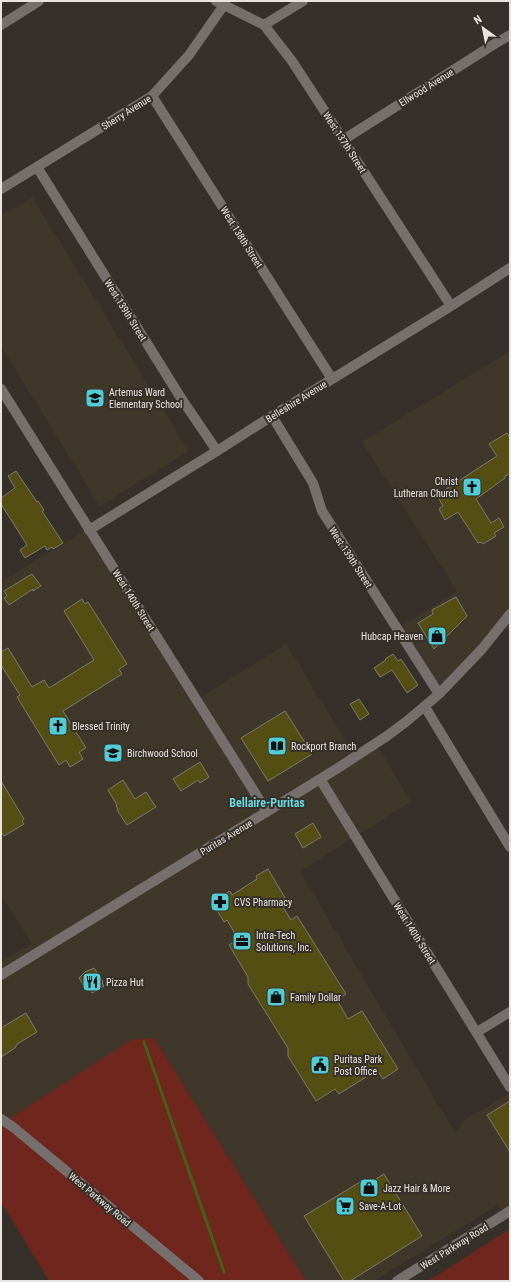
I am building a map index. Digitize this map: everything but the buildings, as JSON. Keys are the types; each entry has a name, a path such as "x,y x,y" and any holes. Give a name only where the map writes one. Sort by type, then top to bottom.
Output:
{"street":[{"path":"1,25 39,1"},
{"path":"264,25 303,1"},
{"name":"West 137th Street","path":"220,3 264,25 292,61 451,306"},
{"name":"Sherry Avenue","path":"1,189 152,96 189,55 220,3"},
{"name":"Ellwood Avenue","path":"343,140 510,35"},
{"name":"West 138th Street","path":"152,96 332,379"},
{"name":"West 139th Street","path":"37,167 177,392 217,451"},
{"name":"Belleshire Avenue","path":"89,530 451,306 508,268"},
{"name":"West 140th Street","path":"1,389 268,812"},
{"name":"West 139th Street","path":"272,416 314,483 322,511 439,694"},
{"name":"Puritas Avenue","path":"1,975 268,812 387,736 425,707 439,694 478,654 508,620"},
{"path":"425,707 510,847"},
{"name":"West 140th Street","path":"320,779 510,1087"},
{"path":"477,1032 510,1012"},
{"name":"West Parkway Road","path":"1,1119 13,1127 199,1281"},
{"name":"West Parkway Road","path":"397,1281 510,1211"}],"shaded area":[{"name":"Artemus Ward Elementary School","path":"32,197 189,451 100,506 1,346 1,216"},
{"path":"510,351 510,630 498,625 440,690 400,627 457,591 362,442"},
{"path":"85,530 193,702 286,644 353,753 374,740 411,802 300,871 455,1133 463,1121 510,1093 510,1211 504,1214 498,1205 374,1281 306,1281 154,1038 1,1124 1,962 32,943 1,895 1,582"},
{"path":"154,1038 306,1281 49,1281 1,1202 1,1124 131,1040"},
{"path":"510,1229 510,1281 428,1281"}],"waterway":[{"path":"144,1042 224,1272"}],"place":[{"name":"Artemus Ward Elementary School","path":"95,398"},
{"name":"Christ Lutheran Church","path":"472,487"},
{"name":"Hubcap Heaven","path":"437,636"},
{"name":"Blessed Trinity","path":"58,726"},
{"name":"Rockport Branch","path":"277,746"},
{"name":"Birchwood School","path":"113,753"},
{"name":"CVS Pharmacy","path":"220,902"},
{"name":"Intra-Tech Solutions, Inc.","path":"242,941"},
{"name":"Pizza Hut","path":"92,982"},
{"name":"Family Dollar","path":"276,997"},
{"name":"Puritas Park Post Office","path":"320,1065"},
{"name":"Jazz Hair & More","path":"369,1188"},
{"name":"Save-A-Lot","path":"345,1206"}],"district":[{"name":"Bellaire-Puritas","path":"267,803"}]}
